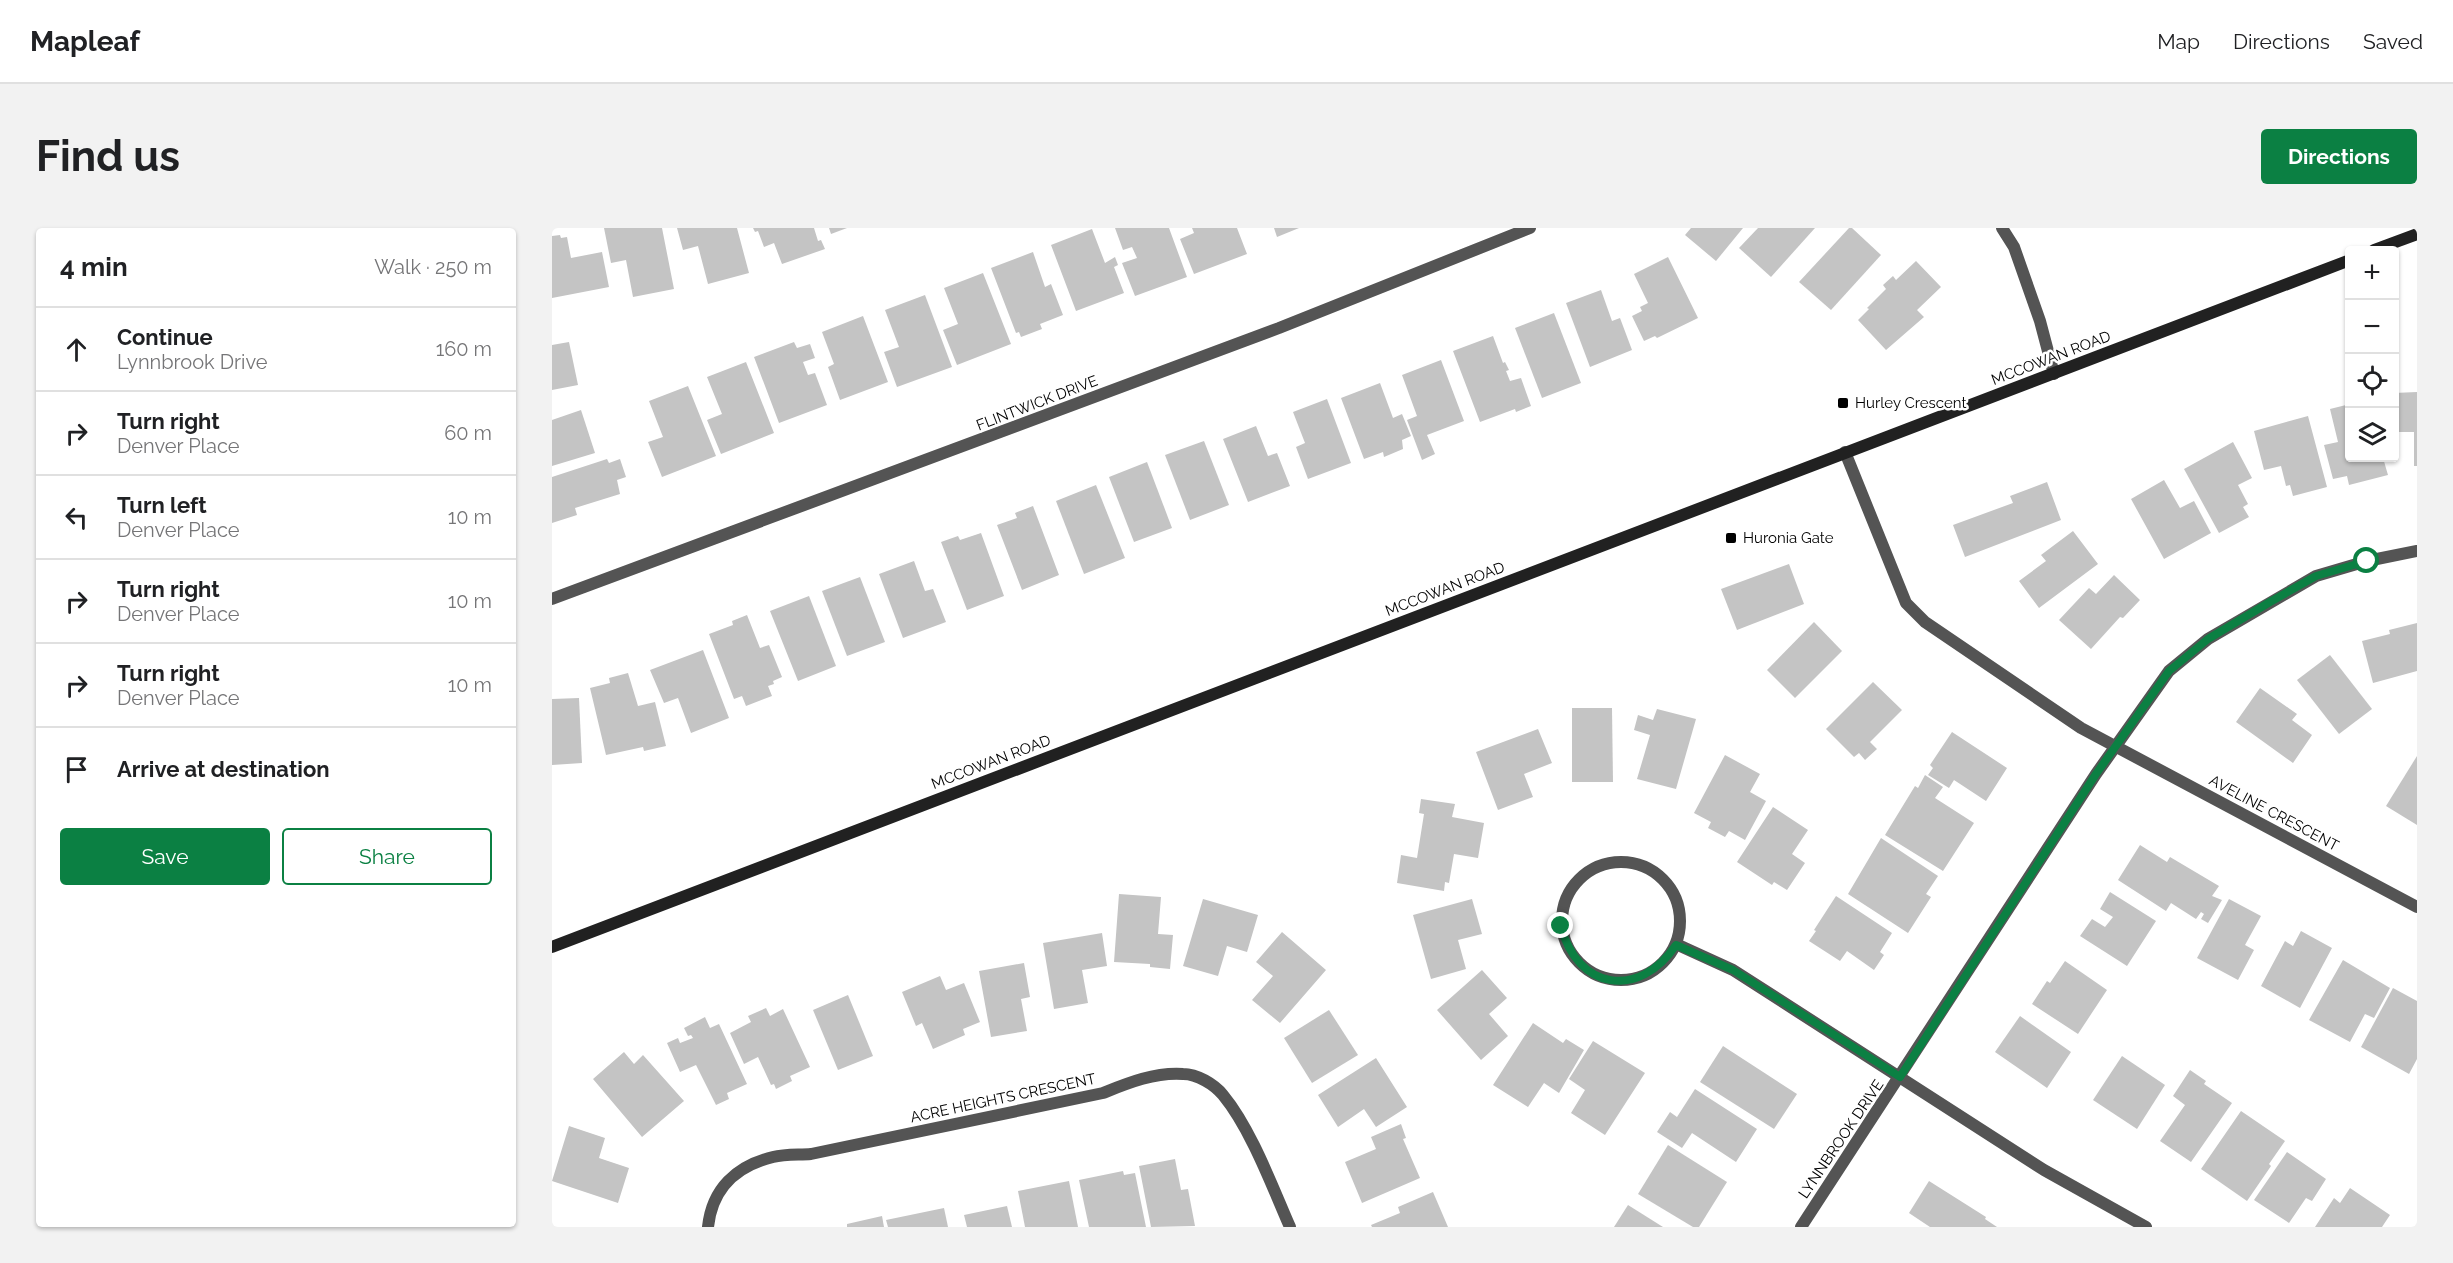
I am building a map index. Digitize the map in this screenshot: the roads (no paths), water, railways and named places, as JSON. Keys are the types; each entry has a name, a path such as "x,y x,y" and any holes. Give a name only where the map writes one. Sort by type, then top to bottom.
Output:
{"main road":[{"path":"2385,246 2417,234"},
{"name":"MCCOWAN ROAD","path":"552,947 2345,262"}],"street":[{"name":"FLINTWICK DRIVE","path":"552,599 1279,328 1530,228"},
{"path":"2002,228 2014,247 2040,321 2054,374"},
{"path":"1845,452 1906,603 1925,622 2040,702 2116,746"},
{"name":"LYNNBROOK DRIVE","path":"1801,1227 2116,746 2169,671 2208,639 2316,576 2367,561 2417,550"},
{"name":"AVELINE CRESCENT","path":"2116,746 2417,907"},
{"path":"1620,861 1640,864 1657,873 1671,888 1678,906 1680,926 1676,945 1665,961 1649,973 1630,980 1611,980 1592,973 1576,961 1566,944 1561,926 1563,906 1571,887 1584,873 1601,864 1620,861"},
{"path":"1676,945 1733,970 2044,1170 2146,1227"},
{"name":"ACRE HEIGHTS CRESCENT","path":"708,1227 710,1211 720,1188 747,1166 774,1156 811,1154 1103,1093 1135,1080 1184,1074 1203,1079 1223,1094 1245,1130 1290,1227"}],"place":[{"name":"Hurley Crescent","path":"1843,403"},
{"name":"Huronia Gate","path":"1731,538"}]}
